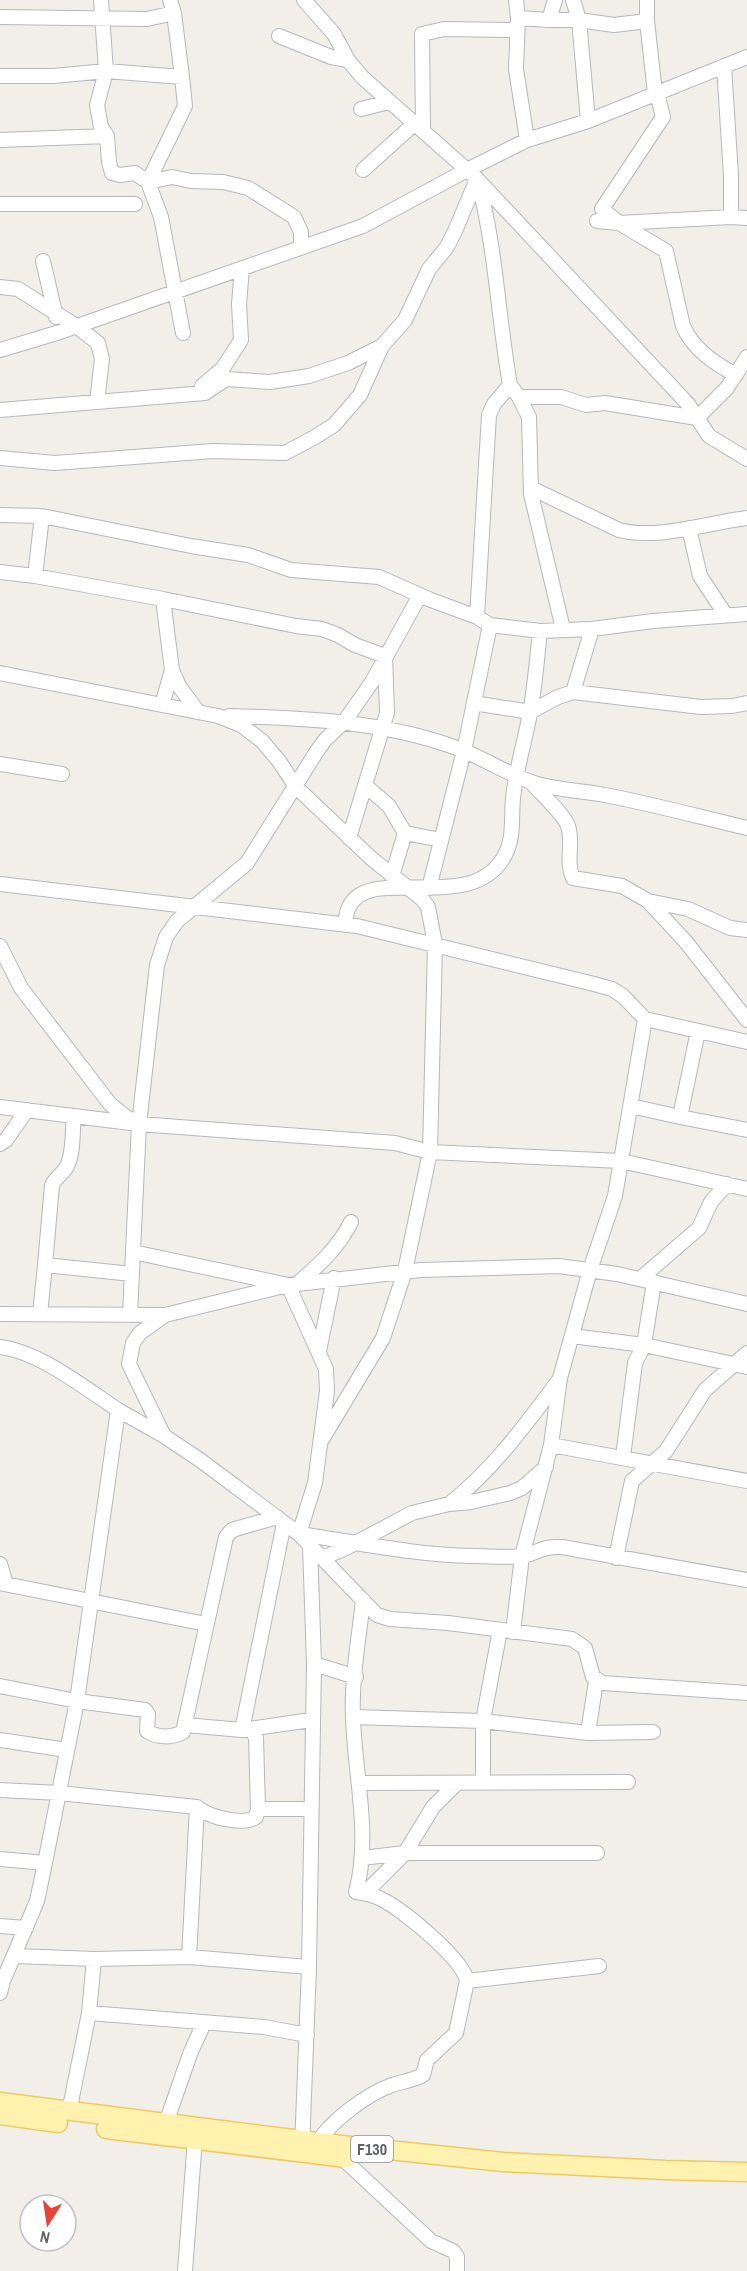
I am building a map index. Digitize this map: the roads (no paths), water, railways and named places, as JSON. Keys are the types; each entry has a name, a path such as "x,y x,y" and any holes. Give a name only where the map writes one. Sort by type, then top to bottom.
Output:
{"main road":[{"name":"F130","path":"0,2102 308,2145 341,2157 503,2173 747,2182"},
{"name":"F130","path":"0,2115 195,2139 308,2145 503,2162 747,2172"}],"street":[{"path":"101,0 106,71 97,105 100,127 107,136 108,162 112,173 120,175 135,173 148,182 161,217 183,333"},
{"path":"304,0 334,34 348,60 362,77 472,174 688,404 709,436 747,459"},
{"path":"516,0 518,24 516,69 527,140"},
{"path":"549,20 555,0"},
{"path":"573,0 579,20 588,121"},
{"path":"647,0 654,94 663,117 602,209 619,223 666,251 683,326 688,337 711,361 741,376"},
{"path":"0,17 147,19 172,7 185,105 148,182"},
{"path":"363,170 418,127 422,34 444,29 549,20 579,20 614,25 647,21"},
{"path":"279,36 331,57 348,60"},
{"path":"0,350 60,332 363,226 472,174 527,140 588,121 747,57"},
{"path":"724,66 732,176 731,217"},
{"path":"0,76 54,76 106,71 182,77"},
{"path":"361,110 389,102"},
{"path":"0,140 107,136"},
{"path":"0,458 55,463 204,452 285,453 334,426 360,395 382,346 405,320 429,269 447,247 456,231 472,174"},
{"path":"472,174 485,209 498,286 510,385 529,417 531,488 563,629"},
{"path":"148,182 172,177 191,181 223,182 248,188 294,217 300,232 301,247"},
{"path":"0,204 135,204"},
{"path":"597,221 619,223 747,218"},
{"path":"43,261 60,332"},
{"path":"189,394 223,368 241,340 239,304 242,268"},
{"path":"0,288 18,289 98,343 102,359 97,402"},
{"path":"0,410 205,393 226,379 270,382 309,376 348,363 382,346"},
{"path":"697,418 712,401 741,376 747,357"},
{"path":"477,617 489,416 494,404 510,385"},
{"path":"519,397 561,397 586,405 605,403 697,418"},
{"path":"688,404 712,401"},
{"path":"531,488 619,530 641,533 747,518"},
{"path":"0,515 42,516 248,555 291,570 379,577 477,617 490,625 540,631 592,629 747,614"},
{"path":"35,576 42,516"},
{"path":"689,528 700,576 725,615"},
{"path":"0,572 35,576 322,629 385,656"},
{"path":"130,1315 139,1124 157,965 166,937 177,921 247,863 326,740 344,722 372,682 420,595"},
{"path":"163,599 172,670 179,686 198,712"},
{"path":"429,888 464,751 490,625"},
{"path":"573,692 592,629"},
{"path":"345,925 349,907 356,898 375,889 469,885 485,877 502,861 509,846 512,831 513,797 524,780 540,631"},
{"path":"349,838 387,713 385,656"},
{"path":"162,705 172,670"},
{"path":"0,673 218,716 344,722 382,728 433,740 464,751 524,780 606,795 747,828"},
{"path":"474,703 530,712 573,692 701,707 747,703"},
{"path":"218,716 241,725 262,741 296,787 349,838 422,899 428,908 435,944 430,1152 405,1271 383,1338 321,1441"},
{"path":"0,764 62,774"},
{"path":"524,780 567,824 570,838 568,867 573,878 622,886 648,901 686,942 747,1020"},
{"path":"366,786 389,806 405,833 392,876"},
{"path":"405,833 441,840"},
{"path":"0,884 135,898 345,925 435,944 612,990 623,996 645,1019 747,1042"},
{"path":"648,901 688,909 730,928 747,930"},
{"path":"0,946 21,988 99,1090 126,1118 139,1124"},
{"path":"483,1782 483,1721 522,1556 546,1467 560,1378 590,1270 615,1196 645,1019"},
{"path":"680,1117 698,1031"},
{"path":"631,1106 747,1130"},
{"path":"0,1107 139,1124 385,1142 430,1152 621,1161 747,1189"},
{"path":"0,1144 6,1140 27,1110"},
{"path":"40,1314 52,1185 57,1175 66,1169 69,1162 74,1116"},
{"path":"640,1279 699,1228 711,1202 727,1184"},
{"path":"133,1252 293,1284 322,1263 351,1222"},
{"path":"45,1265 132,1274"},
{"path":"0,1314 165,1315 293,1284 334,1278 405,1271 559,1266 640,1279 747,1304"},
{"path":"319,1351 334,1278"},
{"path":"623,1457 635,1363 644,1345 654,1282"},
{"path":"293,1284 326,1369 327,1391 315,1483 299,1534"},
{"path":"164,1436 129,1364 133,1343 140,1333 165,1315"},
{"path":"572,1336 644,1345 741,1365"},
{"path":"3,1346 55,1368 200,1460 299,1534 377,1615 390,1619 448,1623 572,1639 585,1648 593,1677 596,1681 603,1683 747,1693"},
{"path":"616,1558 632,1481 666,1451 705,1390 741,1365 747,1353"},
{"path":"449,1504 484,1473 522,1429 560,1378"},
{"path":"0,1993 37,1901 45,1863 77,1701 118,1410"},
{"path":"551,1444 747,1481"},
{"path":"323,1558 412,1514 449,1504 471,1502 510,1493 522,1488 546,1467"},
{"path":"0,1686 77,1701 145,1710 148,1714 147,1731 152,1735 174,1737 183,1732 226,1537 232,1530 280,1520"},
{"path":"243,1730 280,1520"},
{"path":"299,1534 358,1542 388,1549 446,1554 522,1556 548,1546 747,1580"},
{"path":"308,2145 307,2035 311,1720 314,1664 310,1545"},
{"path":"0,1564 3,1583 206,1624"},
{"path":"308,2145 366,2099 389,2086 423,2075 427,2061 456,2033 467,1981 466,1974 453,1956 414,1922 384,1900 356,1892 362,1858 360,1783 353,1717 363,1600"},
{"path":"314,1664 356,1677"},
{"path":"588,1733 596,1681"},
{"path":"353,1717 483,1721 588,1733 653,1731"},
{"path":"243,1730 311,1720"},
{"path":"0,1790 59,1793 197,1807 207,1815 245,1821 256,1816 258,1809 256,1738 252,1730 185,1725"},
{"path":"0,1740 67,1750"},
{"path":"360,1783 628,1782"},
{"path":"365,1893 405,1853 433,1807 456,1784"},
{"path":"189,1957 197,1807"},
{"path":"258,1809 310,1809"},
{"path":"362,1858 405,1853 597,1853"},
{"path":"0,1860 45,1863"},
{"path":"0,1926 26,1928"},
{"path":"15,1956 94,1959 189,1957 309,1966"},
{"path":"69,2112 89,2013 94,1959"},
{"path":"467,1981 600,1966"},
{"path":"89,2013 280,2028 307,2035"},
{"path":"166,2124 190,2054 204,2023"},
{"path":"185,2271 195,2139"},
{"path":"341,2157 430,2241 453,2251 457,2257 457,2271"}]}
